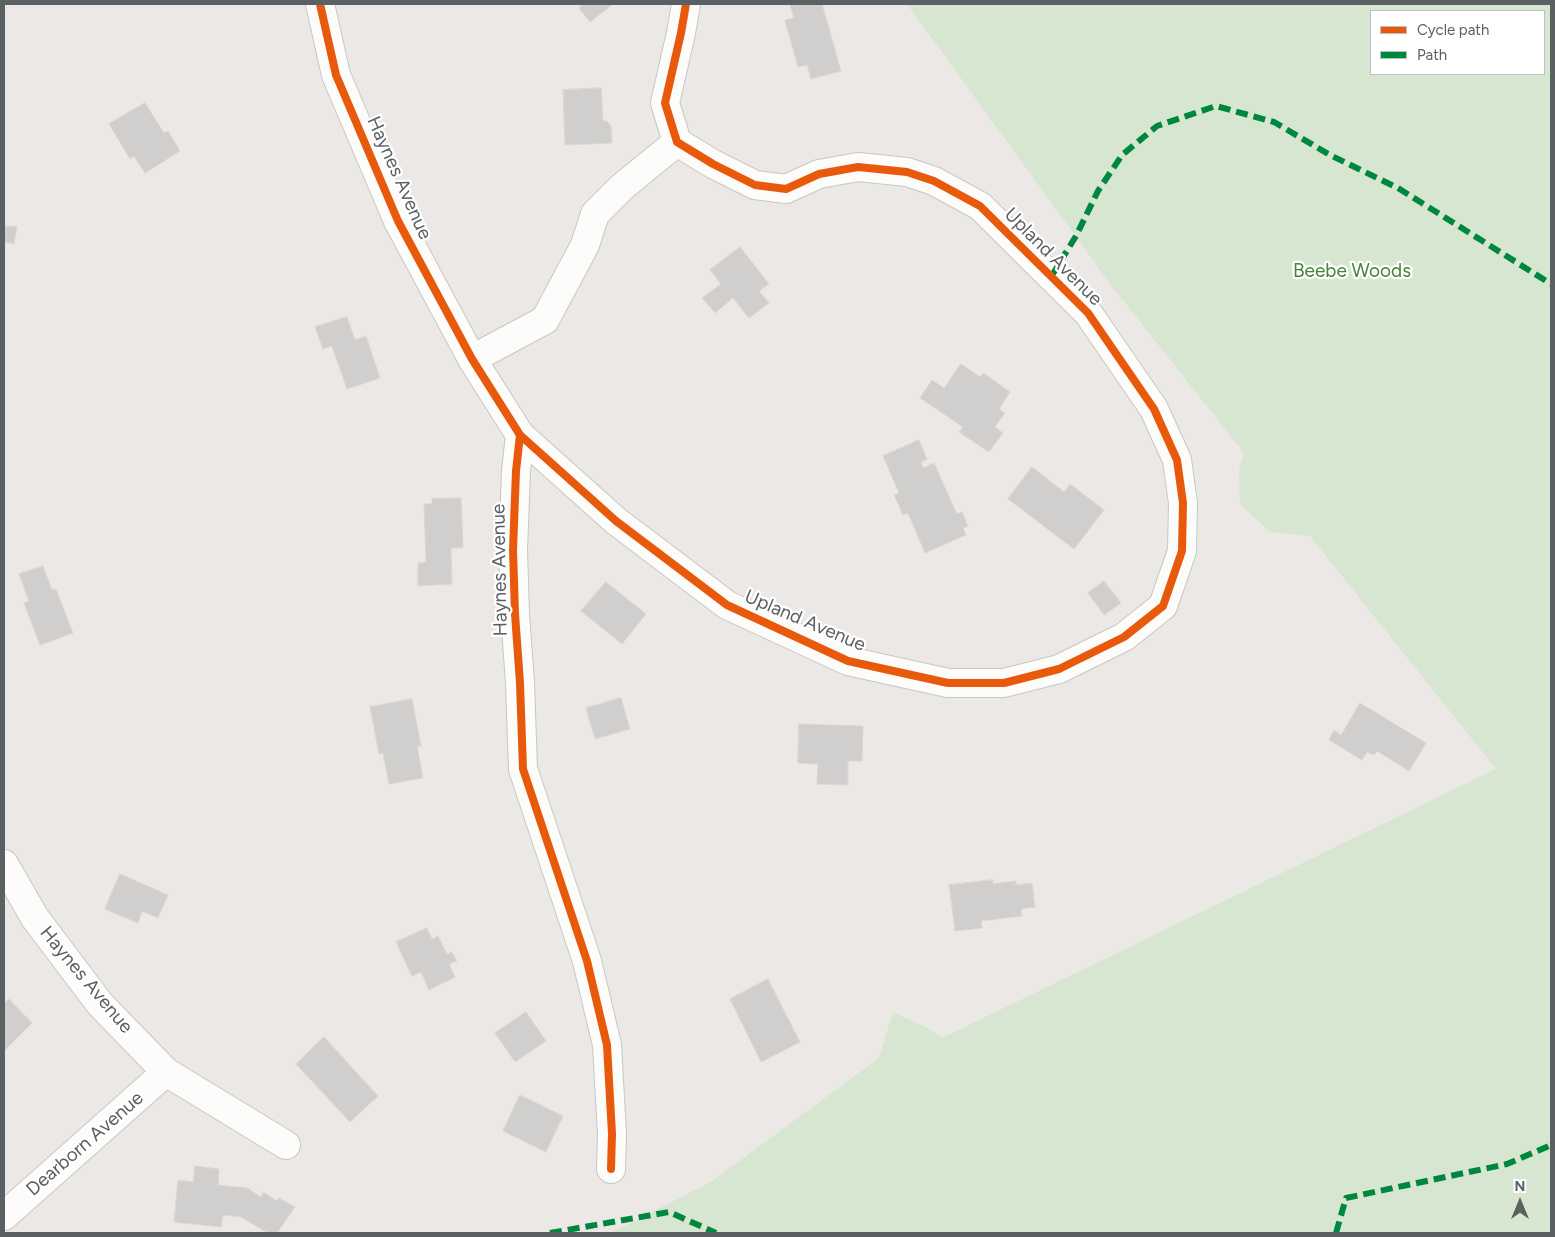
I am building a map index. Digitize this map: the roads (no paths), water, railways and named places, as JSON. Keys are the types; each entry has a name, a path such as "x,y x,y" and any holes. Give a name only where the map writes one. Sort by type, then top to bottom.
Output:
{"street":[{"name":"Haynes Avenue","path":"320,4 336,75 398,221 472,359 520,435 516,471 513,550 522,769 587,961 606,1045 612,1134 611,1169"},
{"path":"472,359 545,320 585,245 594,214 622,187 677,142 666,103 686,4"},
{"name":"Upland Avenue","path":"520,435 616,521 727,605 848,661 948,683 1004,682 1059,669 1124,637 1163,606 1182,552 1183,503 1177,460 1158,417 1088,313 980,206 934,181 907,172 858,167 819,174 786,189 756,185 714,164 677,142"},
{"name":"Haynes Avenue","path":"4,864 34,918 100,1004 166,1072 286,1145"},
{"name":"Dearborn Avenue","path":"4,1216 166,1072"}],"park label":[{"name":"Beebe Woods","path":"1352,271"}]}
